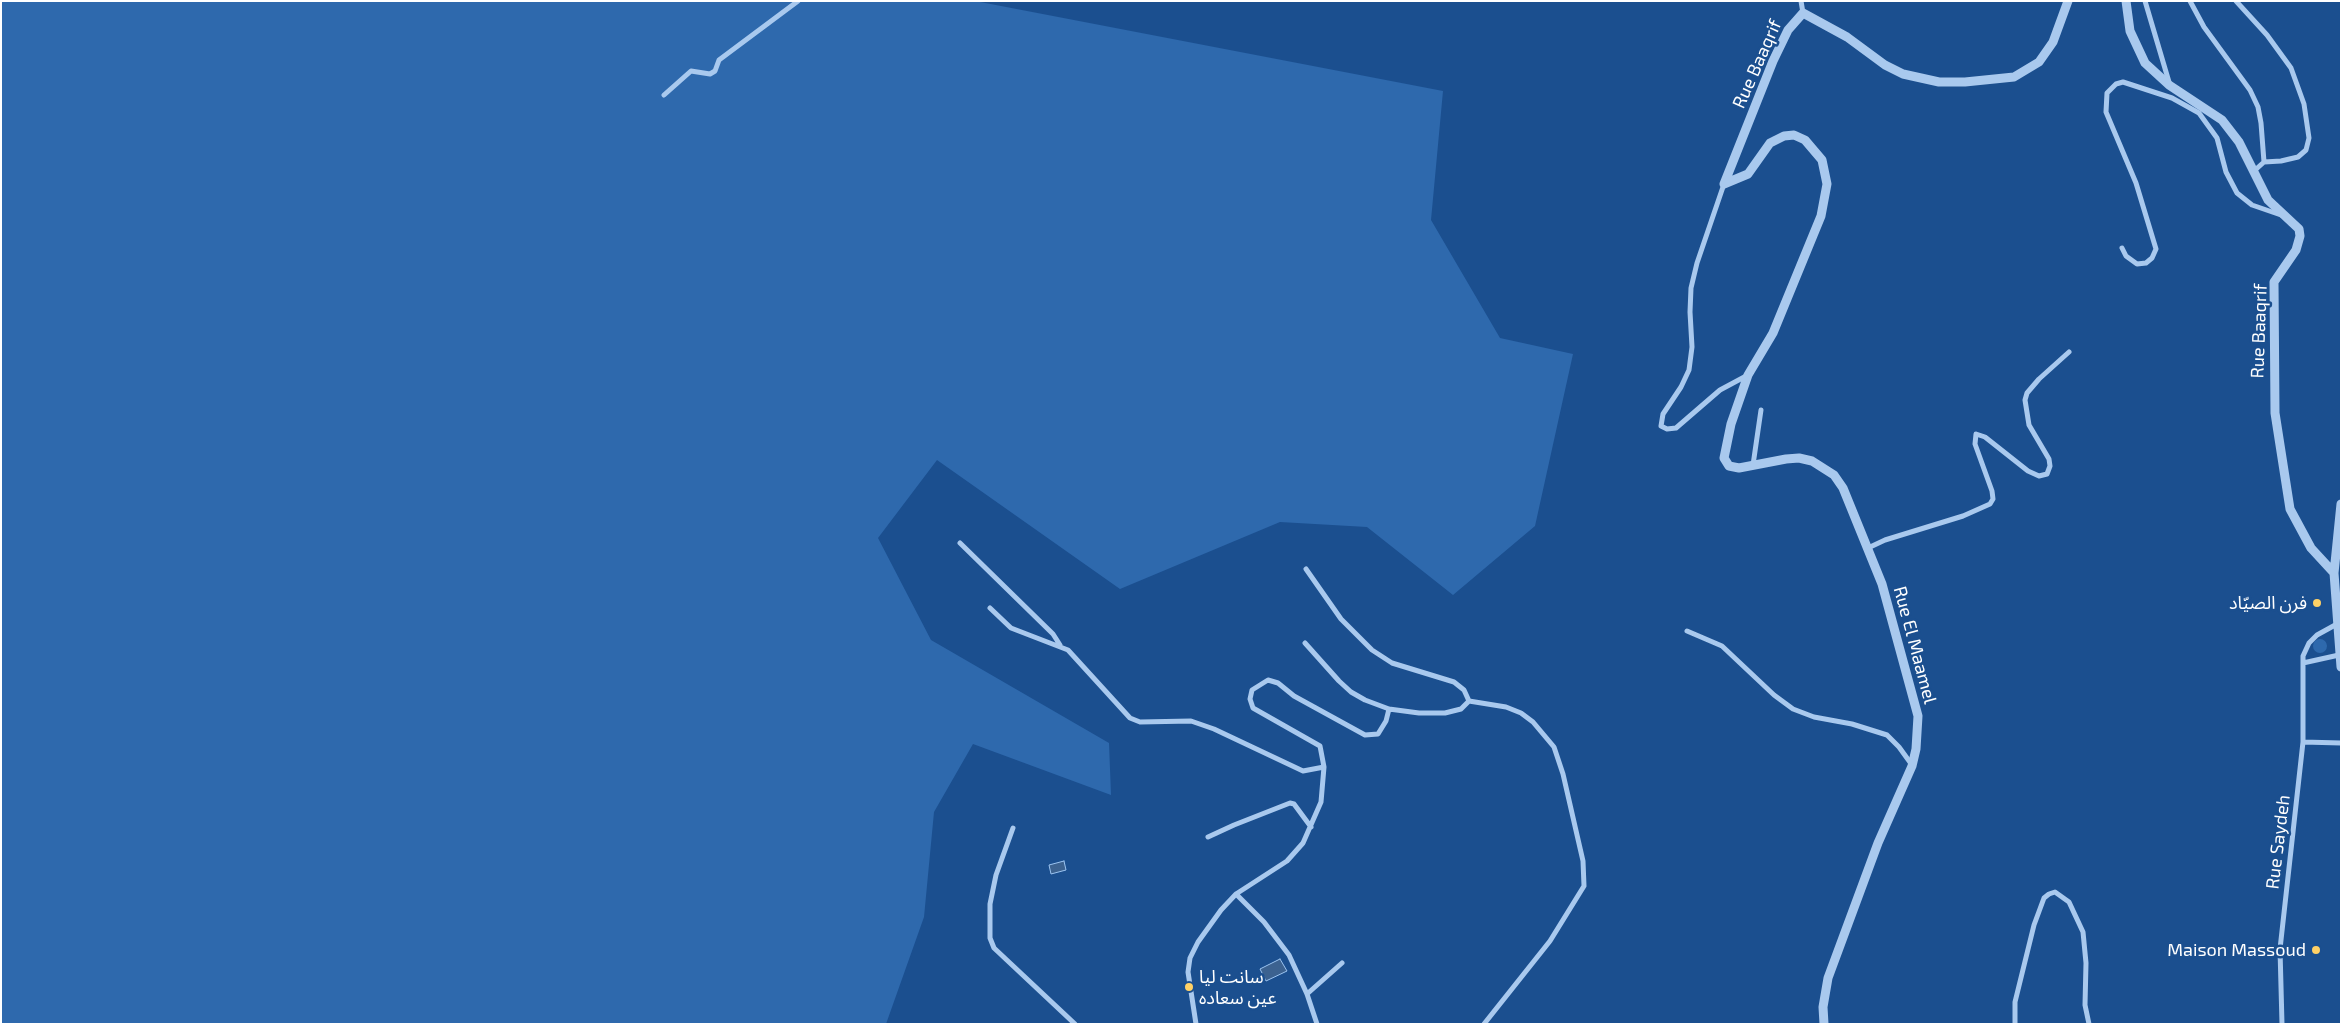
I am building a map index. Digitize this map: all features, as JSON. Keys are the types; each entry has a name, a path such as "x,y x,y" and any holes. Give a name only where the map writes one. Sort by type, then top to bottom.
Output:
{"street":[{"path":"664,95 691,71 710,74 715,71 719,60 798,1"},
{"path":"1801,1 1802,13"},
{"name":"Rue Baaqrif","path":"1724,184 1772,61 1788,30 1802,13 1847,37 1885,65 1903,74 1939,82 1965,82 2014,77 2039,62 2053,42 2068,1"},
{"name":"Rue Baaqrif","path":"2126,1 2130,31 2140,55 2155,73 2169,85 2222,120 2232,130 2268,200 2300,229 2296,250 2274,282 2275,413 2290,509 2311,548 2336,575"},
{"path":"2145,1 2169,85"},
{"path":"2190,1 2204,27 2250,90 2258,107 2262,123 2264,162"},
{"path":"2236,1 2281,52 2291,68 2304,104 2309,138 2306,150 2298,157 2291,160 2264,162 2254,171"},
{"path":"2122,248 2126,256 2137,264 2146,263 2152,258 2156,249 2136,183 2106,112 2108,93 2116,84 2123,82 2172,98 2199,114 2217,138 2226,172 2237,193 2252,205 2288,217"},
{"path":"1794,135 1805,140 1822,160 1826,174 1826,200 1816,230 1773,333 1748,375 1720,390 1676,428 1667,429 1662,426 1663,414 1681,387 1688,370 1692,348 1691,288 1697,263 1724,184 1748,174 1770,143 1784,136 1794,135"},
{"path":"1868,548 1885,540 1962,516 1990,504 1993,499 1992,491 1975,444 1976,434 1985,437 2028,470 2039,476 2047,474 2050,466 2049,459 2029,425 2025,400 2027,394 2039,379 2069,352"},
{"name":"Rue El Maamel","path":"1748,375 1734,416 1724,458 1726,463 1733,467 1753,466 1799,458 1823,466 1834,475 1843,488 1882,584 1918,716 1917,740 1912,766 1878,843 1835,956 1824,995 1824,1024"},
{"path":"1753,466 1761,410"},
{"path":"2337,624 2317,635 2309,642 2302,663 2340,661 2336,575 2341,504"},
{"path":"960,543 1053,634 1060,646"},
{"path":"1306,569 1341,619 1372,650 1398,666 1454,682 1464,690 1469,702"},
{"path":"990,608 1011,628 1068,650 1088,669 1130,718 1140,722 1191,721 1214,729 1302,771 1324,767"},
{"path":"1687,631 1722,646 1774,695 1793,709 1814,717 1852,724 1887,735 1899,746 1912,766"},
{"path":"1305,643 1351,692 1365,700 1389,709 1419,713 1445,713 1461,709 1469,702 1506,707 1521,713 1539,728 1554,747 1563,774 1583,860 1584,886 1550,941 1484,1024"},
{"name":"Rue Saydeh","path":"2282,1024 2280,990 2282,924 2304,742 2302,663"},
{"path":"1196,1024 1188,972 1190,958 1198,942 1221,910 1236,894 1287,861 1303,844 1321,802 1324,767 1320,746 1253,708 1250,700 1252,690 1268,680 1278,683 1294,696 1365,735 1378,734 1386,722 1389,709"},
{"path":"2304,742 2341,743"},
{"path":"1208,837 1290,803 1294,804 1311,827"},
{"path":"1013,828 994,885 990,904 990,938 994,948 1075,1024"},
{"path":"2015,1024 2016,995 2034,926 2044,898 2055,892 2069,902 2083,932 2086,963 2085,1005 2089,1024"},
{"path":"1236,894 1278,939 1289,955 1308,994 1317,1024"},
{"path":"1308,994 1342,963"}],"shaded area":[{"path":"1,1 975,1 1443,91 1431,220 1500,338 1573,354 1535,526 1453,595 1367,527 1280,522 1120,589 937,460 878,538 931,640 1109,743 1111,795 973,744 934,812 924,917 886,1024 1,1024"},
{"path":"2320,639 2325,641 2327,646 2325,651 2320,653 2315,651 2313,646 2315,641"},
{"path":"1064,861 1066,870 1051,874 1049,865"},
{"path":"1280,959 1287,971 1266,981 1260,969"}],"place":[{"name":"فرن الصيّاد","path":"2317,603"},
{"name":"Maison Massoud","path":"2316,950"},
{"name":"سانت ليا عين سعاده","path":"1189,987"}]}
